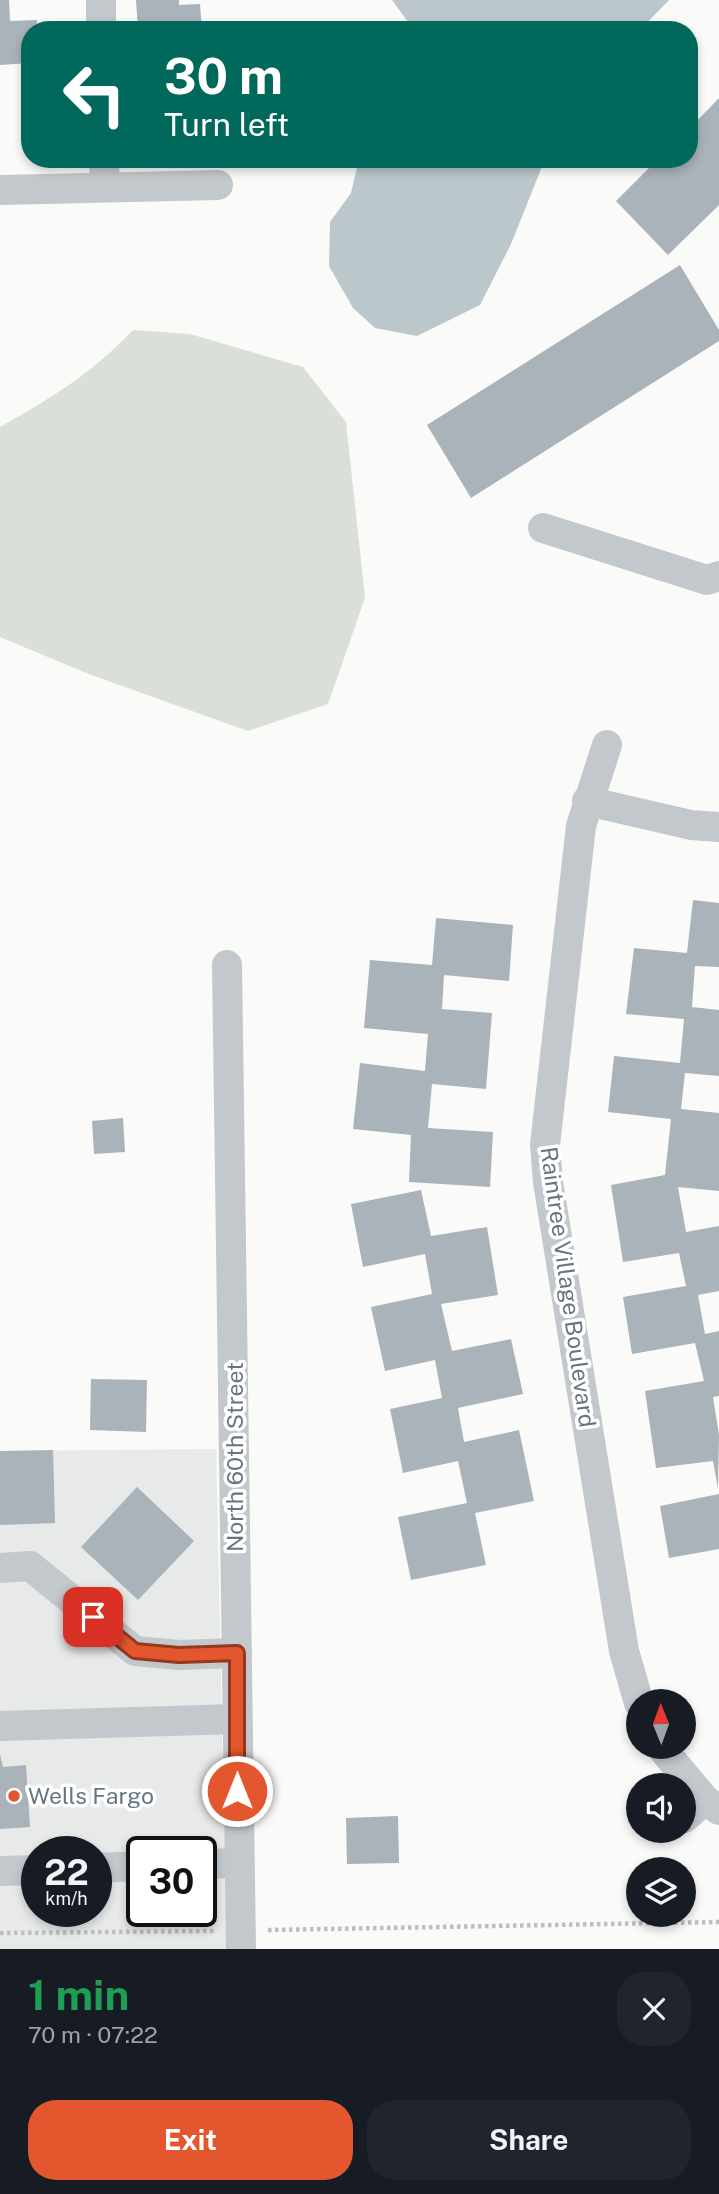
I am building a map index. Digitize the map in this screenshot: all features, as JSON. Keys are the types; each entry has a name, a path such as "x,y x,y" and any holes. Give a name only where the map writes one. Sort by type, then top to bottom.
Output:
{"street":[{"path":"101,0 102,21"},
{"path":"0,190 104,173 218,185"},
{"path":"543,528 707,580 719,576"},
{"name":"Raintree Village Boulevard","path":"607,745 584,813 545,1145 548,1182 624,1651 635,1689"},
{"path":"584,813 719,827"},
{"name":"North 60th Street","path":"227,965 241,1940"},
{"path":"0,1568 30,1566 135,1651 179,1655 237,1653"},
{"path":"0,1726 237,1719"},
{"path":"669,1759 703,1809"},
{"path":"217,1864 238,1863"},
{"path":"0,1871 21,1870"}],"path":[{"path":"0,1933 241,1940 719,1922"}],"shaded area":[{"path":"392,0 669,0 649,21 407,21"},
{"path":"357,168 541,168 511,244 480,305 417,336 375,328 353,308 329,266 330,222 351,193"},
{"path":"133,330 190,334 303,367 346,422 365,598 328,704 248,731 86,673 0,637 0,427 71,384 102,360"},
{"path":"216,1449 227,1949 0,1949 0,1451"}],"building":[{"path":"0,0 9,0 10,21 37,20 37,21 21,21 21,64 0,65"},
{"path":"136,0 179,0 179,5 200,4 201,21 137,21"},
{"path":"719,98 719,205 668,255 616,201 649,168 698,168 698,120"},
{"path":"680,265 719,330 719,341 471,498 427,425"},
{"path":"693,900 719,903 719,967 695,966 692,1007 719,1010 719,1076 685,1073 681,1109 719,1113 719,1191 678,1187 686,1232 719,1226 719,1291 698,1295 705,1334 719,1331 719,1396 713,1397 719,1435 718,1489 713,1461 656,1468 645,1391 704,1381 695,1343 632,1354 623,1297 686,1286 679,1253 623,1262 611,1185 665,1175 671,1119 608,1112 614,1056 680,1063 684,1019 626,1014 634,948 687,953"},
{"path":"436,918 513,925 509,981 444,975 442,1009 492,1013 486,1089 432,1084 428,1128 493,1132 490,1187 409,1182 411,1135 353,1129 360,1063 425,1071 428,1034 364,1028 370,960 432,965"},
{"path":"123,1118 125,1152 94,1154 92,1121"},
{"path":"421,1190 431,1236 487,1227 498,1295 441,1304 452,1351 511,1339 523,1394 458,1408 464,1442 519,1430 534,1501 475,1513 486,1565 411,1580 398,1517 467,1503 458,1461 403,1473 390,1409 442,1398 435,1360 385,1371 371,1307 432,1294 425,1254 363,1267 351,1204"},
{"path":"91,1379 147,1380 146,1432 90,1430"},
{"path":"53,1450 55,1523 0,1525 0,1451"},
{"path":"137,1487 194,1541 138,1600 81,1547"},
{"path":"719,1494 719,1549 669,1558 660,1506"},
{"name":"Wells Fargo","path":"0,1754 3,1767 26,1765 30,1827 0,1829"},
{"path":"398,1816 399,1863 347,1864 346,1818"}],"place":[{"name":"Wells Fargo","path":"14,1796"}],"route":[{"path":"93,1617 135,1651 179,1655 237,1653 237,1791"}]}
